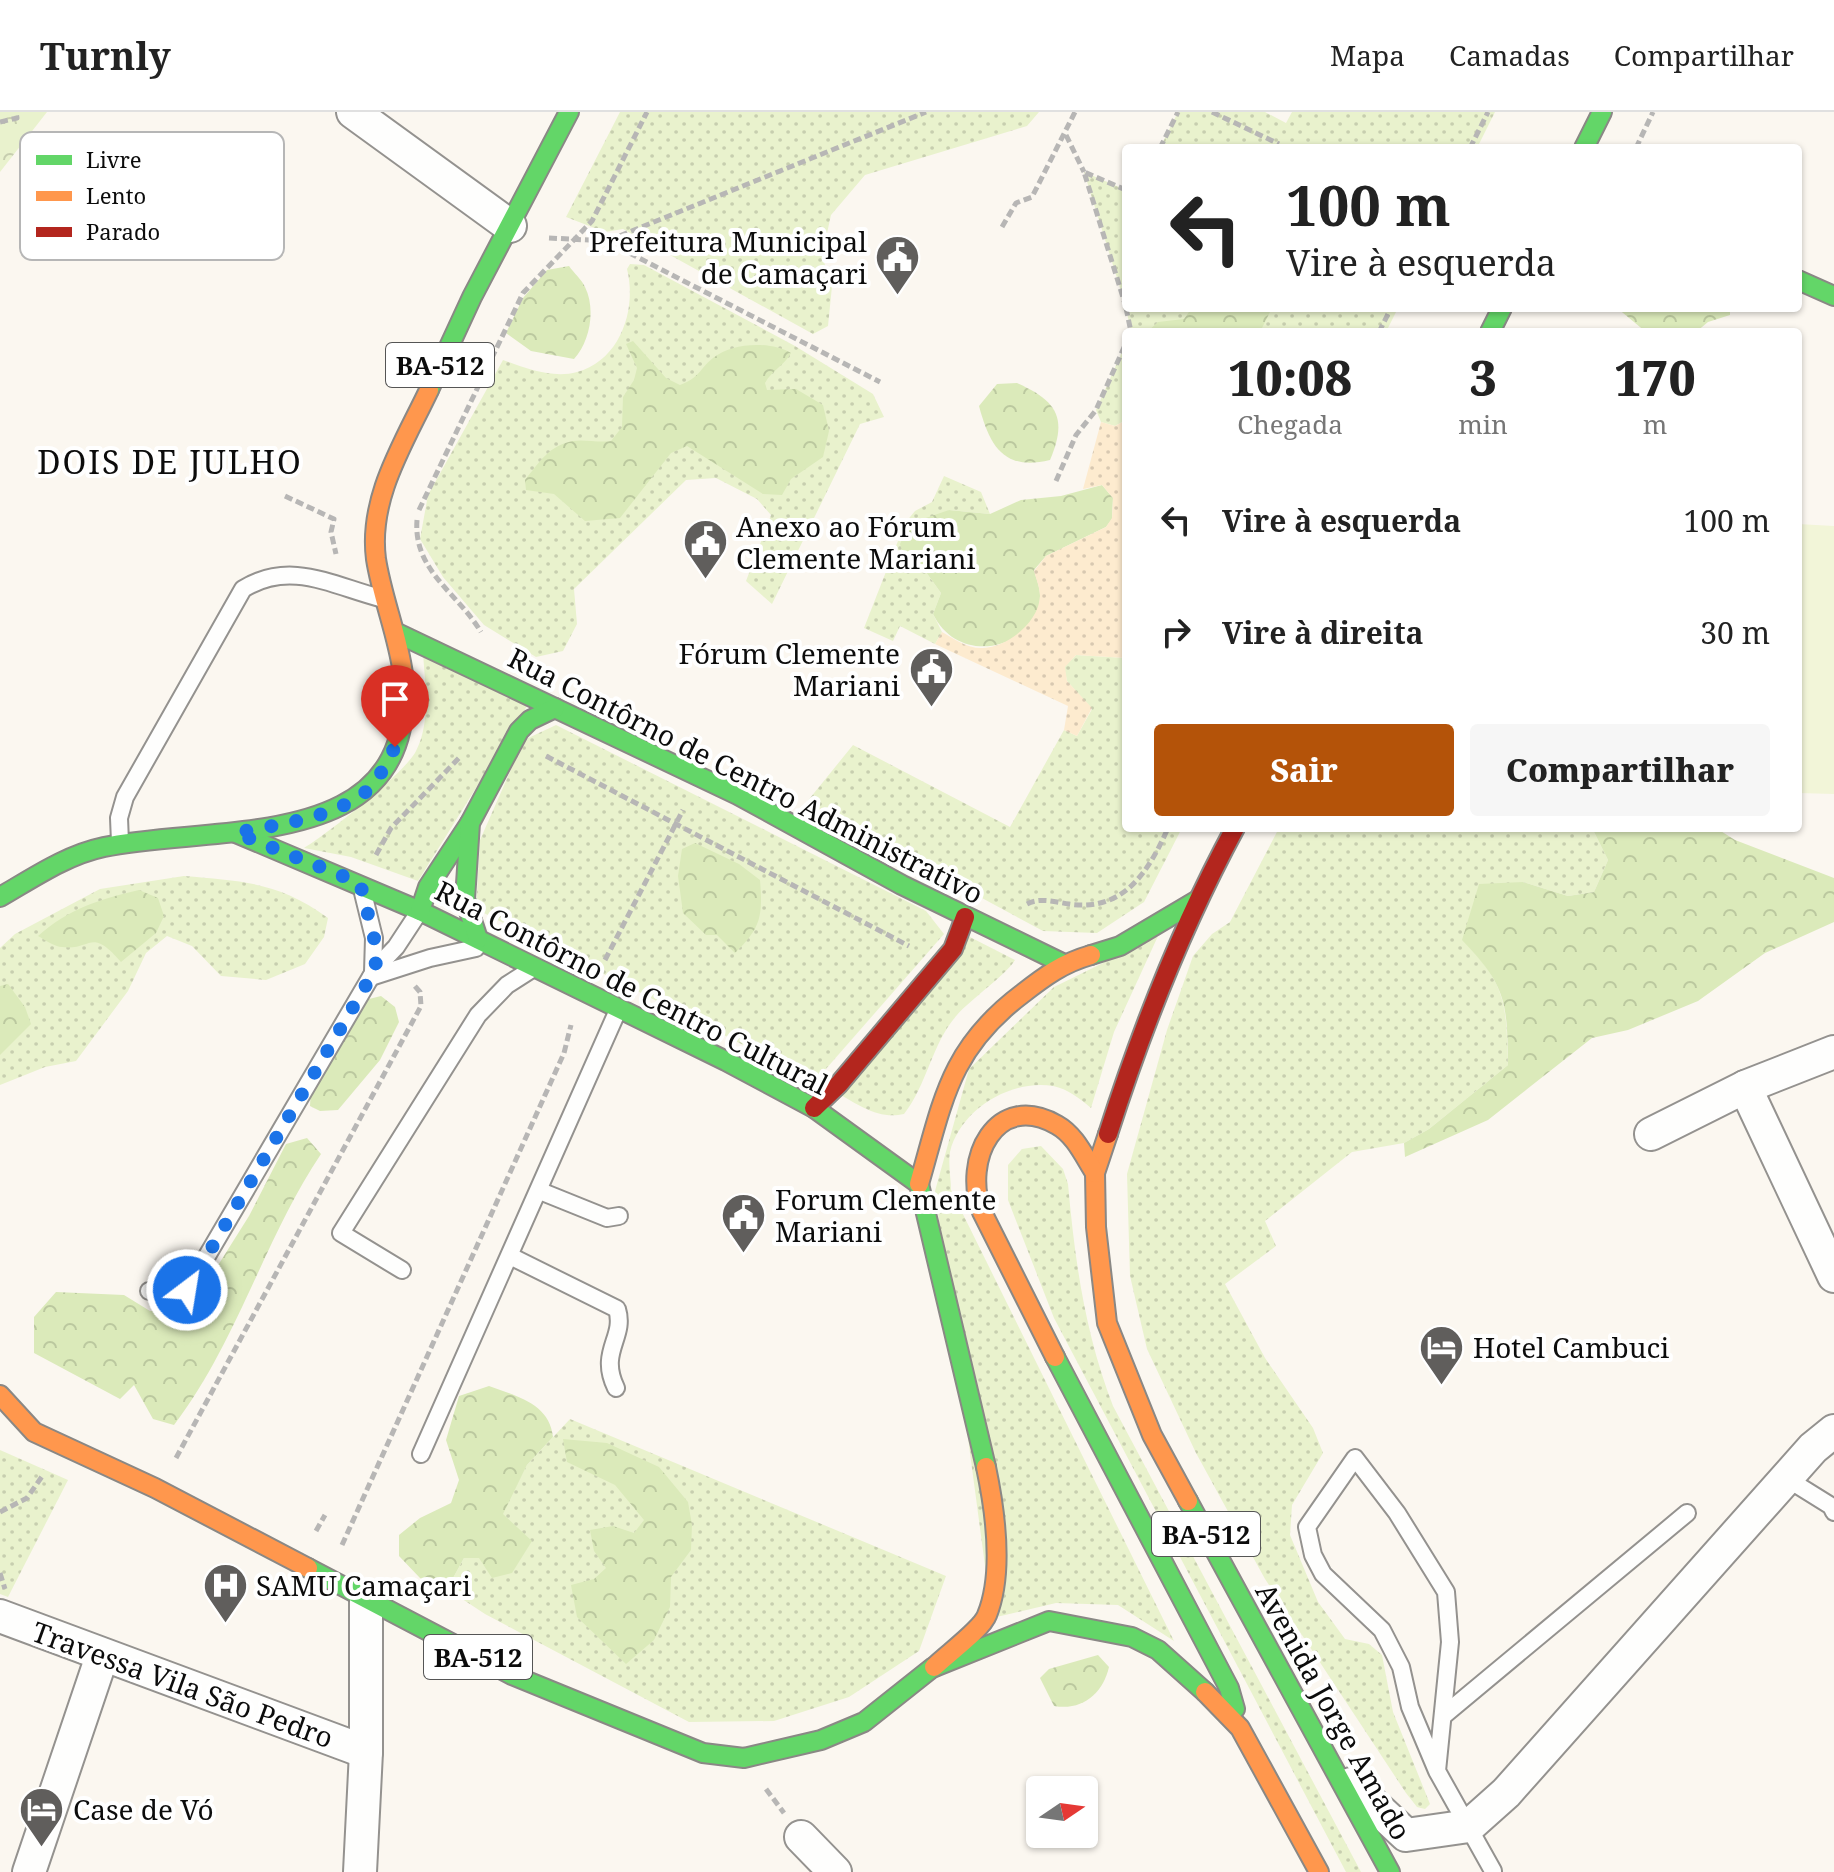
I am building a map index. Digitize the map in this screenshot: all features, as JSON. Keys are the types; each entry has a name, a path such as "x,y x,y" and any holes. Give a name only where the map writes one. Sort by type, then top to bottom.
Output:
{"main road":[{"name":"BA-512","path":"397,633 377,564 375,523 382,490 569,112"},
{"path":"1586,144 1602,112"},
{"path":"1802,282 1834,296"},
{"name":"Rua Contôrno de Centro Administrativo","path":"397,633 738,795 965,917 1062,963"},
{"name":"Rua Contôrno de Centro Cultural","path":"0,897 61,862 121,844 236,833 317,816 363,794 381,773 395,747 406,692 397,633"},
{"path":"420,911 428,887 470,823 513,741 530,720 555,708"},
{"path":"470,823 465,899 486,942"},
{"name":"BA-512","path":"1095,1173 1135,1049 1196,901 1233,832"},
{"name":"Rua Contôrno de Centro Cultural","path":"236,833 360,883 619,1007 814,1108 919,1184"},
{"path":"932,1668 987,1617 995,1568 997,1522 975,1412 919,1184 949,1080 968,1045 998,1012 1062,963 1120,946 1196,901"},
{"path":"814,1108 839,1084 953,949 965,917"},
{"path":"1095,1173 1070,1135 1052,1122 1027,1118 1006,1121 992,1131 976,1152 974,1184 996,1244 1229,1688 1240,1728"},
{"name":"Avenida Jorge Amado","path":"1095,1173 1096,1227 1107,1323 1134,1397 1330,1764 1392,1872"},
{"name":"BA-512","path":"0,1395 34,1432 155,1488 512,1675 703,1753 744,1758 821,1740 864,1722 932,1668 1049,1621 1132,1637 1158,1650 1240,1728 1319,1872"},
{"path":"0,1417 34,1432"}],"street":[{"path":"353,112 510,226"},
{"path":"1651,1134 1745,1087 1834,1052"},
{"path":"1745,1087 1834,1276"},
{"path":"1330,1764 1406,1835 1469,1826 1506,1793 1786,1478 1834,1431"},
{"path":"360,1872 366,1752 366,1599"},
{"name":"Travessa Vila São Pedro","path":"0,1616 366,1752"},
{"path":"29,1872 102,1656"},
{"path":"801,1837 835,1872"}],"lane":[{"path":"121,844 119,818 125,797 243,589 263,577 288,572 385,599"},
{"path":"360,883 374,938 373,972"},
{"path":"149,1291 187,1290 373,972 396,947 420,911"},
{"path":"373,972 486,942"},
{"path":"402,1270 341,1233 478,1015 507,985 536,966"},
{"path":"421,1454 512,1257 619,1007"},
{"path":"540,1191 596,1215 619,1216"},
{"path":"512,1257 617,1309 619,1320 607,1362 616,1388"},
{"path":"1437,1771 1450,1642 1446,1592 1397,1513 1355,1458 1307,1527 1313,1555 1323,1574 1382,1630 1401,1667 1410,1707 1437,1771 1493,1871"},
{"path":"1786,1478 1831,1506 1834,1512"},
{"path":"1443,1716 1687,1513"}],"path":[{"path":"0,122 17,118 16,112"},
{"path":"479,645 482,634 476,623 423,561 416,533 418,511 523,293 592,221 647,112"},
{"path":"549,238 607,241 926,112"},
{"path":"1002,227 1016,203 1032,197 1075,112"},
{"path":"1162,144 1178,112"},
{"path":"1212,112 1279,144"},
{"path":"1472,144 1488,112"},
{"path":"1638,144 1653,112"},
{"path":"1065,134 1084,172 1122,294"},
{"path":"1084,172 1122,188"},
{"path":"607,241 880,382"},
{"path":"1056,481 1076,435 1096,410 1122,352"},
{"path":"285,496 334,519 331,532 337,558"},
{"path":"513,741 941,964"},
{"path":"369,866 391,828 467,752"},
{"path":"592,959 603,964 687,802"},
{"path":"1017,909 1035,899 1090,907 1112,901 1133,889 1166,832"},
{"path":"175,1459 421,1006 420,992 405,976"},
{"path":"342,1545 564,1053 572,1020"},
{"path":"0,1512 27,1498 47,1471"},
{"path":"316,1531 325,1515"},
{"path":"744,1758 801,1837"}],"green space":[{"path":"0,112 47,112 31,132 20,132 20,146 0,172"},
{"path":"620,112 1039,112 1027,126 865,175 831,215 822,256 832,286 828,326 813,334 623,229 605,232 566,217"},
{"path":"1178,112 1265,112 1286,123 1292,112 1495,112 1479,144 1162,144"},
{"path":"1084,172 1122,188 1122,294"},
{"path":"630,264 644,265 795,346 873,394 884,417 860,424 772,604 746,581 771,515 757,499 716,478 686,480 574,589 577,624 563,651 536,657 484,625 443,577 420,539 428,495 503,360 539,372 568,374 592,366 605,356 615,344 627,316 630,284 627,269"},
{"path":"569,266 584,284 591,315 584,344 574,359 531,351 506,333 523,298 547,270"},
{"path":"1127,312 1396,312 1388,328 1130,328"},
{"path":"1189,312 1270,312 1262,328 1151,328 1158,322 1184,319"},
{"path":"1622,312 1730,312 1730,315 1708,322 1701,328 1641,328"},
{"path":"633,341 666,378 680,385 696,376 713,358 741,346 773,346 791,353 765,383 767,390 796,389 823,405 829,431 823,457 791,479 782,495 763,494 687,446 671,453 620,518 585,521 554,494 526,490 525,480 557,446 578,441 611,441 622,427 623,397 634,380 637,368 626,344"},
{"path":"1122,352 1122,422 1115,426 1101,422 1096,410"},
{"path":"1017,383 1042,397 1055,412 1058,433 1050,460 1034,463 1010,459 994,444 988,433 979,406 997,384"},
{"path":"944,476 981,492 990,514 949,510 905,559 923,568 941,593 933,614 942,632 935,644 900,626 893,641 864,628 905,523 915,511 932,502"},
{"path":"1102,485 1113,498 1112,519 1106,527 1046,556 1034,570 1040,595 1037,613 1028,627 1014,638 997,645 979,646 962,642 946,632 933,614 941,593 923,568 905,560 900,544 906,531 917,521 949,510 990,514 1021,500 1061,496"},
{"path":"1802,524 1834,526 1834,794 1802,793"},
{"path":"423,653 527,706 418,881 351,857 304,848 382,787 416,751 425,715"},
{"path":"1076,655 1122,658 1122,832 1180,832 1144,902 1097,933 1043,931 806,803 853,745 1010,827 1064,730 1077,736 1092,709 1067,681 1064,667"},
{"path":"556,725 926,911 944,934 818,1078 810,1079 476,909 480,840 524,740"},
{"path":"1277,832 1594,832 1608,860 1594,892 1568,896 1523,882 1463,940 1488,970 1501,996 1508,1065 1429,1129 1404,1143 1352,1152 1265,1221 1276,1246 1225,1284 1265,1358 1313,1428 1323,1453 1292,1505 1290,1535 1318,1602 1345,1639 1369,1644 1382,1655 1393,1712 1430,1804 1425,1809 1417,1807 1406,1793 1265,1579 1196,1453 1147,1349 1130,1276 1127,1174 1167,1030 1193,956 1212,934 1230,922"},
{"path":"1594,832 1722,832 1735,840 1834,878 1834,922 1765,953 1698,1001 1628,1030 1592,1038 1488,1120 1405,1157 1404,1143 1429,1129 1508,1065 1502,996 1488,970 1462,940 1479,884 1523,882 1568,896 1594,892 1608,860"},
{"path":"695,843 739,864 760,880 758,921 735,953 717,935 706,935 683,913 678,876 682,849"},
{"path":"184,876 259,885 293,897 328,918 324,937 305,964 266,980 221,976 192,946 167,936 146,953 128,991 76,1061 45,1067 0,1085 0,948 15,934 100,889"},
{"path":"139,890 158,898 164,916 156,933 121,962 97,942 62,947 38,936 85,906"},
{"path":"966,935 1015,960 948,1026 904,1114 878,1113 837,1093"},
{"path":"1158,936 1114,1032 1091,1108 1078,1097 1053,1086 1020,1087 989,1101 964,1123 949,1161 951,1190 1174,1641 1118,1605 1056,1603 992,1618 935,1191 969,1069 1054,987"},
{"path":"8,984 25,1007 31,1024 0,1055 0,986"},
{"path":"381,996 395,1007 399,1022 380,1060 338,1110 320,1111 310,1106 311,1087 351,1028 365,1000"},
{"path":"307,1138 321,1154 283,1221 216,1360 174,1425 153,1419 134,1385 120,1399 34,1353 34,1317 56,1292 124,1295 150,1311 188,1313 249,1216 286,1144"},
{"path":"1041,1146 1063,1169 1068,1184 1083,1297 1095,1351 1113,1406 1361,1872 1346,1872 1054,1318 1008,1200 1008,1165 1022,1149"},
{"path":"489,1386 530,1403 539,1409 551,1426 553,1437 527,1465 503,1514 532,1541 512,1573 492,1578 479,1558 464,1558 447,1589 420,1578 399,1556 399,1535 420,1518 451,1503 459,1480 446,1440 459,1396"},
{"path":"570,1419 946,1576 919,1651 849,1697 774,1721 689,1722 485,1614 447,1589 464,1558 479,1558 527,1465"},
{"path":"563,1439 607,1443 659,1467 688,1502 692,1525 691,1550 671,1577 670,1607 654,1640 626,1664 577,1617 571,1585 594,1579 606,1568 594,1551 590,1530 613,1526 634,1533 644,1520 615,1485 567,1462"},
{"path":"0,1450 68,1480 8,1597 0,1594"},
{"path":"1098,1655 1109,1667 1097,1692 1074,1706 1054,1706 1040,1678 1049,1669"}],"sand":[{"path":"1101,422 1115,426 1122,422 1122,658 1076,655 1065,667 1067,681 1092,708 1077,736 1064,730 1068,706 935,644 942,632 972,647 993,647 1012,638 1028,624 1040,596 1034,571 1046,556 1106,527 1112,518 1113,498 1102,485 1083,489"}],"traffic: fast":[{"path":"429,390 472,297 569,112"},
{"path":"1586,144 1602,112"},
{"path":"1802,282 1834,296"},
{"path":"1492,328 1500,312"},
{"path":"397,633 738,795 902,885 1062,963"},
{"path":"0,897 50,868 104,847 254,830 304,820 347,802 380,774 400,733 403,674"},
{"path":"478,939 465,899 470,823 519,731 530,720 555,708"},
{"path":"420,911 428,887 470,823"},
{"path":"236,833 420,911 726,1061 814,1108 919,1184 986,1467"},
{"path":"1091,955 1120,946 1196,901"},
{"path":"1055,1357 1229,1688 1235,1709"},
{"path":"1188,1501 1390,1872"},
{"path":"308,1568 512,1675 703,1753 744,1758 821,1740 864,1722 932,1668 1049,1621 1132,1637 1158,1650 1205,1692"}],"traffic: slow":[{"path":"403,674 376,559 377,514 390,472 429,390"},
{"path":"919,1184 952,1078 978,1035 1039,981 1063,966 1091,955"},
{"path":"1055,1357 982,1212 977,1192 981,1152 989,1136 1001,1123 1017,1117 1035,1117 1057,1125 1069,1134 1095,1173"},
{"path":"1108,1134 1095,1173 1096,1227 1107,1323 1152,1435 1188,1501"},
{"path":"0,1395 34,1432 155,1488 308,1568"},
{"path":"934,1667 984,1621 992,1598 997,1561 986,1467"},
{"path":"1205,1692 1240,1728 1319,1872"}],"traffic: jam":[{"path":"1108,1134 1164,978 1233,832"},
{"path":"814,1108 839,1084 953,949 965,917"}],"place":[{"name":"Prefeitura Municipal de Camaçari","path":"898,296"},
{"name":"Anexo ao Fórum Clemente Mariani","path":"705,581"},
{"name":"Fórum Clemente Mariani","path":"931,708"},
{"name":"Forum Clemente Mariani","path":"744,1254"},
{"name":"Hotel Cambuci","path":"1442,1386"},
{"name":"SAMU Camaçari","path":"225,1624"},
{"name":"Case de Vó","path":"42,1848"}],"district":[{"name":"DOIS DE JULHO","path":"170,461"}],"route":[{"path":"187,1290 376,968 374,938 360,883 236,833 317,816 363,794 381,773 395,747"}]}
